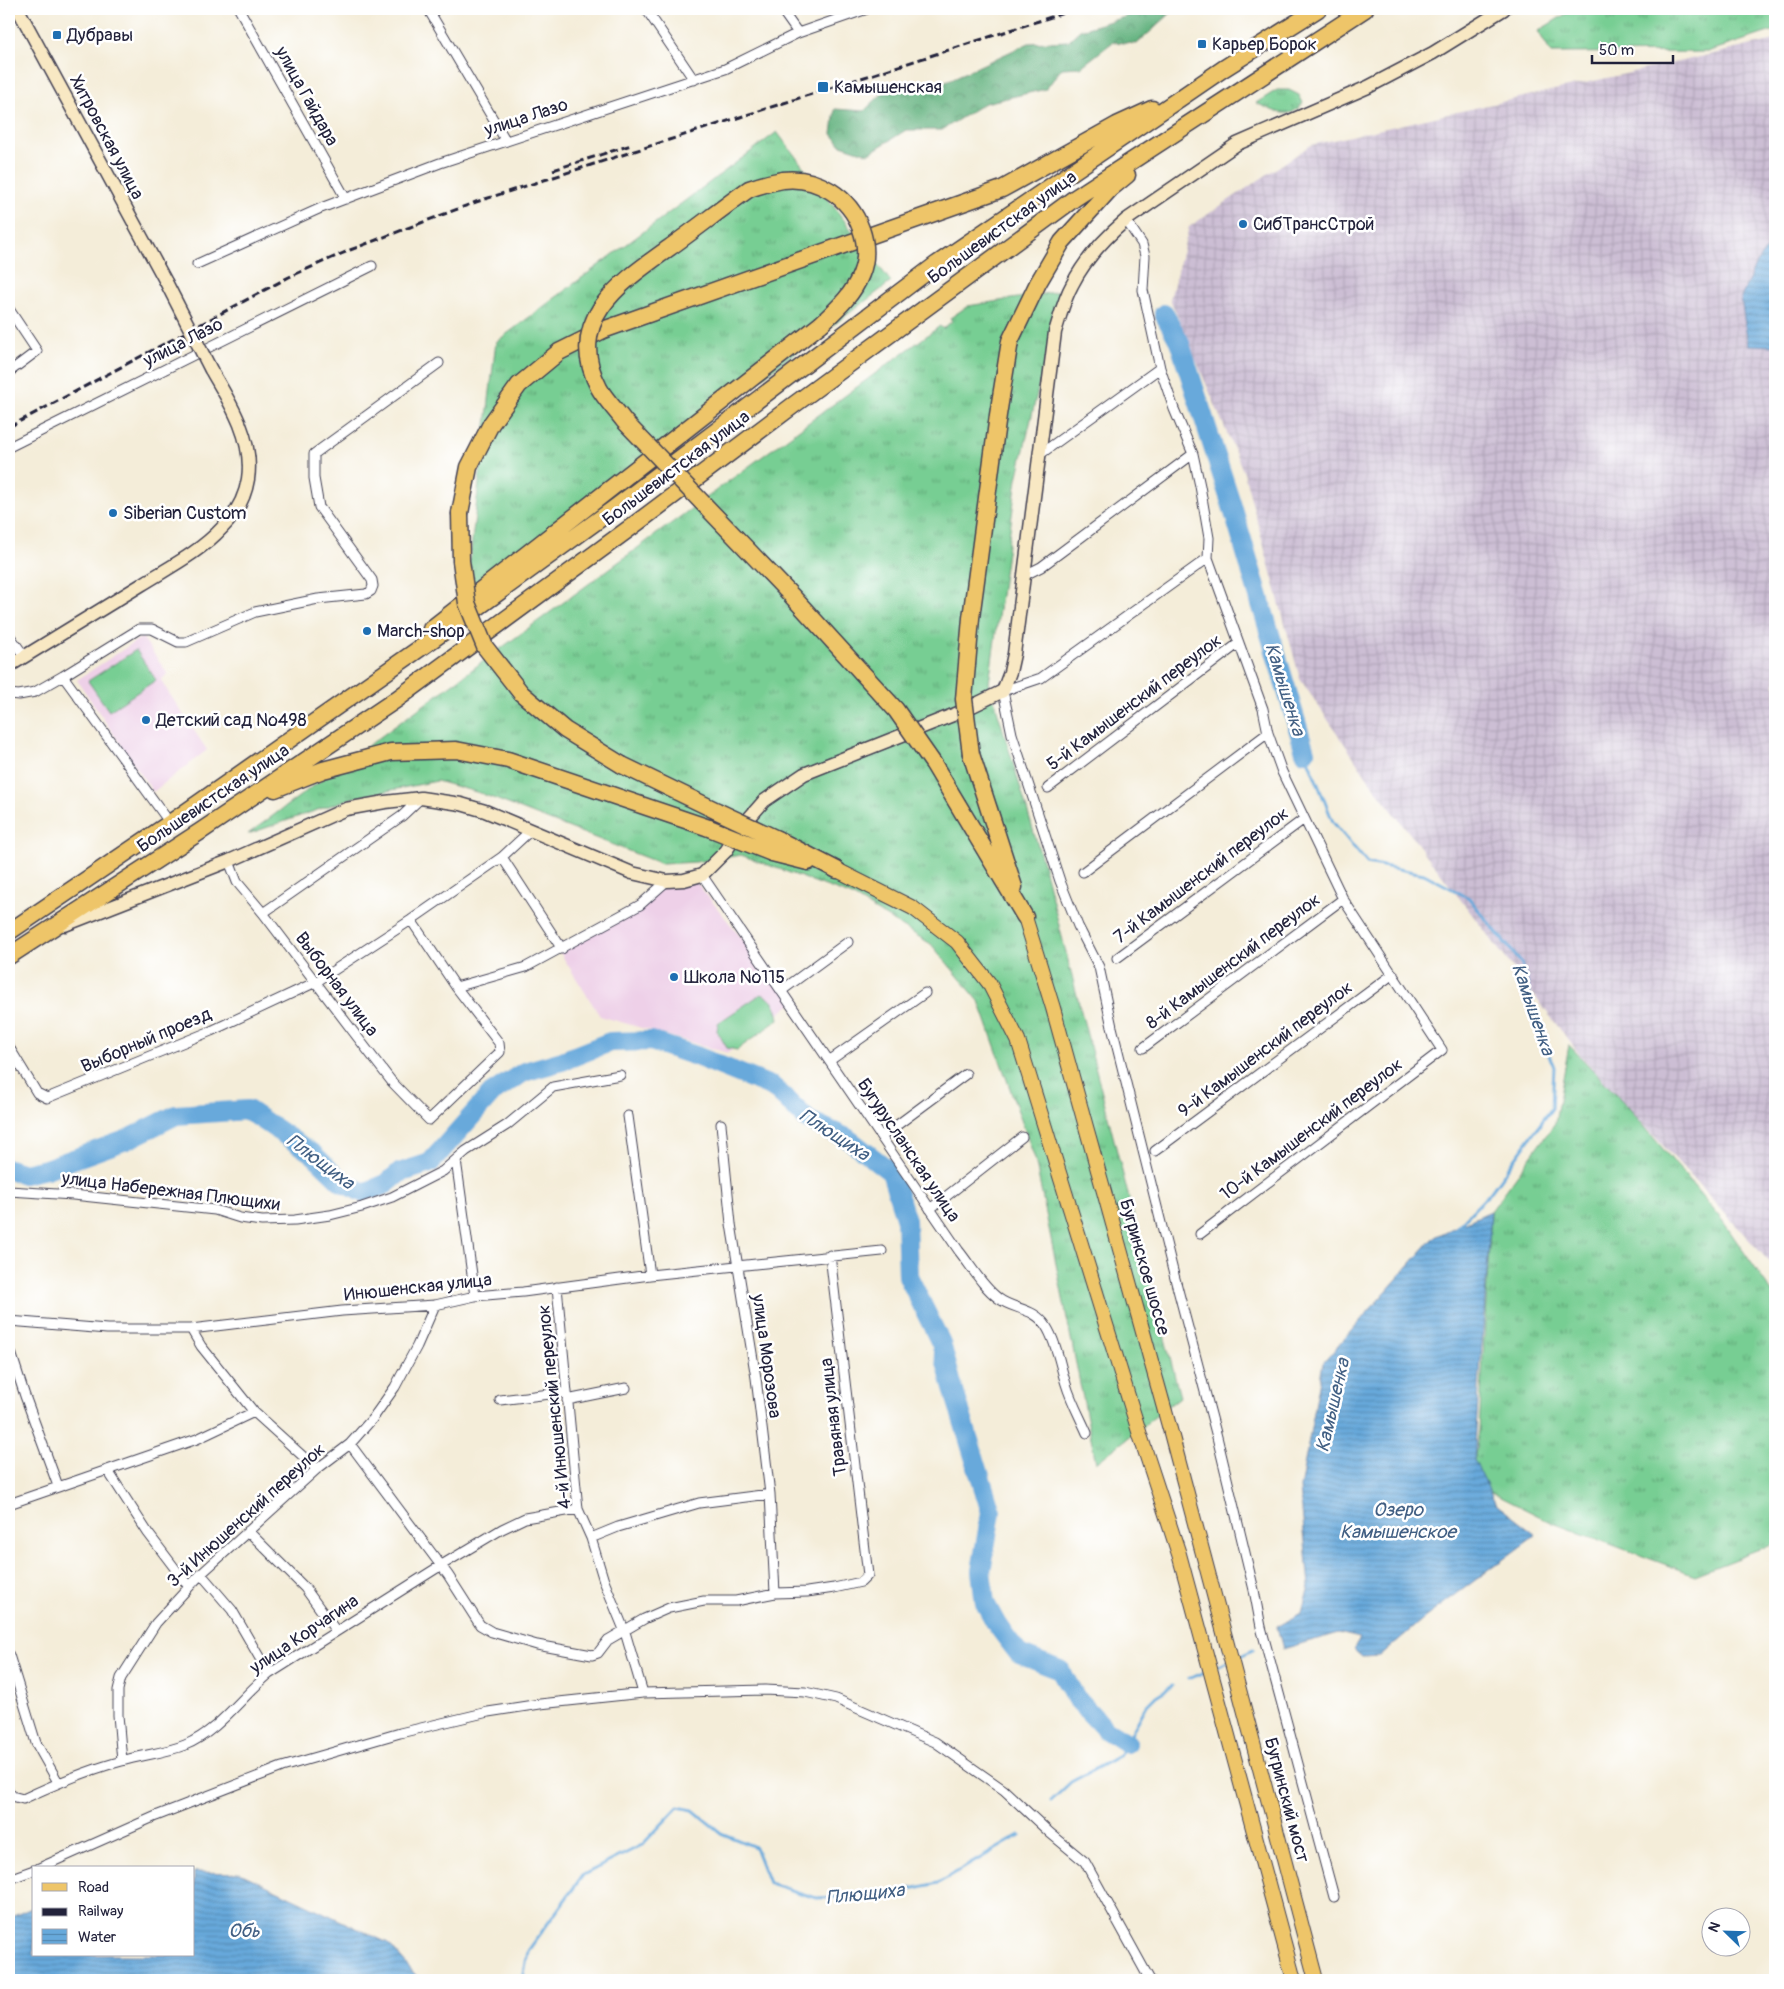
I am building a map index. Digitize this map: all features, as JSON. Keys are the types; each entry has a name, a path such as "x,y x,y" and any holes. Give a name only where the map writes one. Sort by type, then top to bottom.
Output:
{"highway":[{"name":"Большевистская улица","path":"9,932 170,823 459,621 612,510 937,264 1223,69 1318,9"},
{"name":"Большевистская улица","path":"9,956 397,699 1075,198 1366,9"},
{"path":"775,846 716,811 622,765 565,730 522,693 486,647 467,603 460,561 460,513 469,467 491,424 519,385 559,352 602,330 1002,189 1117,125 1195,89"},
{"path":"1024,917 971,754 964,699 971,618 1010,341 1038,283 1062,242 1110,189 1174,134"},
{"path":"318,720 493,578 821,324 843,303 855,287 862,272 865,258 864,238 857,218 848,204 835,193 813,184 784,180 766,183 750,190 636,271 612,292 592,322 588,340 591,371 600,390 624,421 791,595 889,703 933,763 1024,917"},
{"path":"235,808 287,784 332,767 392,752 456,750 508,760 709,828 775,846 837,870"}],"main road":[{"path":"837,870 913,908 957,942 990,983 1018,1040 1141,1438 1179,1554 1294,1980"},
{"name":"Бугринское шоссе","path":"1024,917 1053,1008 1169,1424 1222,1629"},
{"name":"Бугринский мост","path":"1222,1629 1316,1980"}],"street":[{"name":"Хитровская улица","path":"9,666 170,567 205,543 221,529 239,506 249,477 248,452 235,412 18,9"},
{"name":"улица Гайдара","path":"239,9 346,199"},
{"path":"428,9 506,141"},
{"path":"646,9 694,80"},
{"path":"781,9 798,33"},
{"name":"улица Лазо","path":"197,264 346,199 506,141 725,69 798,33 867,9"},
{"path":"1334,1897 1261,1627 1254,1590 1217,1437 1173,1271 1099,967 1078,926 1060,881 1012,734 1003,691 1014,654 1055,332 1071,286 1112,232 1126,220 1237,144 1368,87 1433,53 1504,9"},
{"path":"1126,220 1142,244 1145,256 1143,290 1160,368 1174,409 1193,454 1209,538 1208,558 1262,709 1268,733 1282,772 1343,899 1393,974"},
{"name":"улица Лазо","path":"9,447 372,266"},
{"path":"9,309 37,351 9,372"},
{"path":"9,694 19,695 35,692 139,629 152,629 178,642 186,642 254,612 318,599 366,594 371,591 374,586 372,580 320,508 314,478 314,454 439,363"},
{"path":"1039,455 1160,368"},
{"path":"1023,576 1041,567 1193,454"},
{"path":"45,933 229,861 346,809 421,798 462,804 485,811 530,832 632,873 666,881 684,880 702,875 726,851 743,825 764,801 804,774 958,713 1003,691 1041,678 1208,558"},
{"path":"9,636 25,657"},
{"name":"5-й Камышенский переулок","path":"1048,788 1239,643"},
{"path":"63,676 170,823"},
{"path":"1083,872 1268,733"},
{"path":"263,913 402,816 421,798"},
{"name":"7-й Камышенский переулок","path":"1117,958 1304,819"},
{"path":"316,982 411,920 502,857 530,832"},
{"path":"502,857 562,949"},
{"name":"Выборная улица","path":"229,861 237,882 263,913 392,1082 428,1120 500,1052 499,1043 456,987"},
{"name":"Бугурусланская улица","path":"702,875 930,1209 990,1291 1000,1300 1023,1308 1038,1317 1046,1326 1066,1387 1087,1433"},
{"path":"411,920 456,987 526,968 640,905 666,881"},
{"name":"8-й Камышенский переулок","path":"1143,1048 1343,899"},
{"path":"781,991 848,942"},
{"name":"10-й Камышенский переулок","path":"1200,1234 1442,1050 1393,974"},
{"name":"9-й Камышенский переулок","path":"1156,1151 1393,974"},
{"name":"Выборный проезд","path":"9,1047 37,1092 47,1098 211,1031 316,982"},
{"path":"829,1061 925,993"},
{"path":"881,1138 966,1074"},
{"name":"улица Набережная Плющихи","path":"9,1191 73,1195 215,1210 240,1218 262,1221 295,1220 362,1208 392,1197 443,1171 507,1125 553,1087 620,1075"},
{"path":"628,1116 650,1275"},
{"name":"улица Морозова","path":"720,1124 731,1224 756,1378 770,1494 775,1593"},
{"path":"930,1209 1022,1136"},
{"path":"456,1160 475,1296"},
{"name":"Инюшенская улица","path":"9,1321 108,1328 191,1329 342,1311 435,1305 475,1296 524,1292 650,1275 882,1251"},
{"name":"Травяная улица","path":"775,1593 807,1592 834,1588 861,1582 868,1575 830,1256"},
{"name":"4-й Инюшенский переулок","path":"558,1287 578,1508 591,1538 643,1693"},
{"name":"3-й Инюшенский переулок","path":"122,1761 118,1690 121,1678 156,1623 201,1574 317,1469 350,1444 373,1418 395,1387 435,1305"},
{"path":"191,1329 201,1346 254,1412 317,1469"},
{"path":"9,1346 24,1396 58,1486"},
{"path":"500,1400 567,1396 626,1388"},
{"path":"9,1504 197,1440 254,1412"},
{"path":"350,1444 448,1575 480,1625 492,1632 537,1645 592,1655 598,1653 608,1640 669,1608 704,1601 736,1601 775,1593"},
{"path":"108,1471 148,1534 188,1587"},
{"path":"591,1538 699,1503 770,1494"},
{"name":"улица Корчагина","path":"9,1791 12,1796 23,1800 58,1782 122,1761 185,1745 219,1722 253,1687 269,1674 440,1566 502,1529 525,1518 578,1508"},
{"path":"248,1531 305,1588 336,1631"},
{"path":"201,1574 232,1610 269,1674"},
{"path":"9,1655 36,1743 58,1782"},
{"path":"44,1866 156,1816 282,1767 400,1733 488,1712 540,1704 643,1693 765,1690 805,1692 836,1699 936,1742 1004,1790 1050,1833 1085,1862 1150,1980"},
{"path":"9,1879 32,1871"}],"shaded area":[{"path":"1775,40 1775,1268 1580,1055 1374,787 1300,679 1244,473 1170,299 1189,227 1311,145"},
{"name":"Детский сад №498","path":"142,637 168,674 161,680 207,750 153,792 77,680"},
{"name":"Школа №115","path":"679,878 696,882 794,1002 728,1053 600,1016 559,951"}],"green space":[{"path":"1152,9 1191,9 1171,13 1137,44 1113,42 1081,67 1062,68 1046,89 985,103 942,130 906,130 868,154 841,145 832,134 835,109 864,111 884,92 911,90 949,80 1029,43 1068,41 1080,30"},
{"path":"1574,9 1775,9 1775,30 1707,52 1551,53 1538,31"},
{"path":"1277,90 1289,90 1299,95 1303,103 1292,112 1281,113 1256,103"},
{"path":"777,132 891,282 465,599 496,342"},
{"path":"1061,291 1017,479 989,683 1043,863 1180,1397 1096,1463 1035,1159 979,1001 931,944 850,895 741,855 696,862 662,864 480,793 437,781 352,798 248,834 940,326 943,329 952,321 950,318 968,306"},
{"path":"136,650 156,680 109,711 88,681"},
{"path":"761,994 769,998 774,1004 779,1019 737,1050 727,1048 717,1031 718,1023"},
{"path":"1569,1045 1629,1108 1722,1220 1775,1297 1775,1544 1694,1575 1553,1523 1489,1491 1474,1460 1479,1431 1491,1211 1555,1123"}],"water":[{"path":"1775,236 1775,346 1748,345 1741,298 1756,263"},
{"name":"Озеро Камышенское","path":"1491,1211 1474,1460 1496,1504 1536,1535 1423,1619 1380,1656 1362,1657 1353,1649 1360,1638 1338,1633 1283,1649 1277,1627 1302,1613 1309,1586 1300,1488 1323,1363 1433,1238"},
{"name":"Обь","path":"195,1872 240,1873 388,1943 420,1980 9,1980 9,1918 32,1908 32,1956 195,1956"}],"waterway":[{"name":"Камышенка","path":"1164,314 1179,341 1232,506 1305,752"},
{"name":"Камышенка","path":"1305,752 1333,822 1367,863 1424,874 1469,898 1522,964 1539,1030 1554,1067 1552,1108 1490,1193 1457,1227"},
{"name":"Плющиха","path":"9,1169 24,1174 46,1169 126,1140 176,1115 248,1110 313,1154 342,1182 364,1193 386,1184 399,1173 430,1163 492,1093 524,1072 562,1061 610,1042 651,1041 696,1056 773,1087 808,1120 847,1138 891,1172 906,1220 908,1276 941,1343 991,1512 981,1571 985,1603 997,1625 1019,1654 1060,1670 1076,1698 1106,1730 1127,1743"},
{"path":"1236,1658 1253,1650"},
{"path":"1213,1669 1228,1662"},
{"path":"1189,1679 1207,1671"},
{"name":"Плющиха","path":"1051,1801 1071,1782 1119,1756 1147,1705 1156,1696 1172,1686"},
{"name":"Плющиха","path":"523,1980 528,1951 583,1875 642,1845 678,1807 693,1810 721,1833 755,1847 769,1883 816,1898 882,1895 938,1883 1020,1835"}],"railway":[{"path":"9,427 289,277 350,250 476,202 1076,9"},
{"path":"553,170 631,145"}],"place":[{"name":"Дубравы","path":"57,35"},
{"name":"Карьер Борок","path":"1202,44"},
{"name":"Камышенская","path":"823,87"},
{"name":"СибТрансСтрой","path":"1243,224"},
{"name":"Siberian Custom","path":"113,513"},
{"name":"March-shop","path":"367,631"},
{"name":"Детский сад №498","path":"146,720"},
{"name":"Школа №115","path":"674,977"}]}
